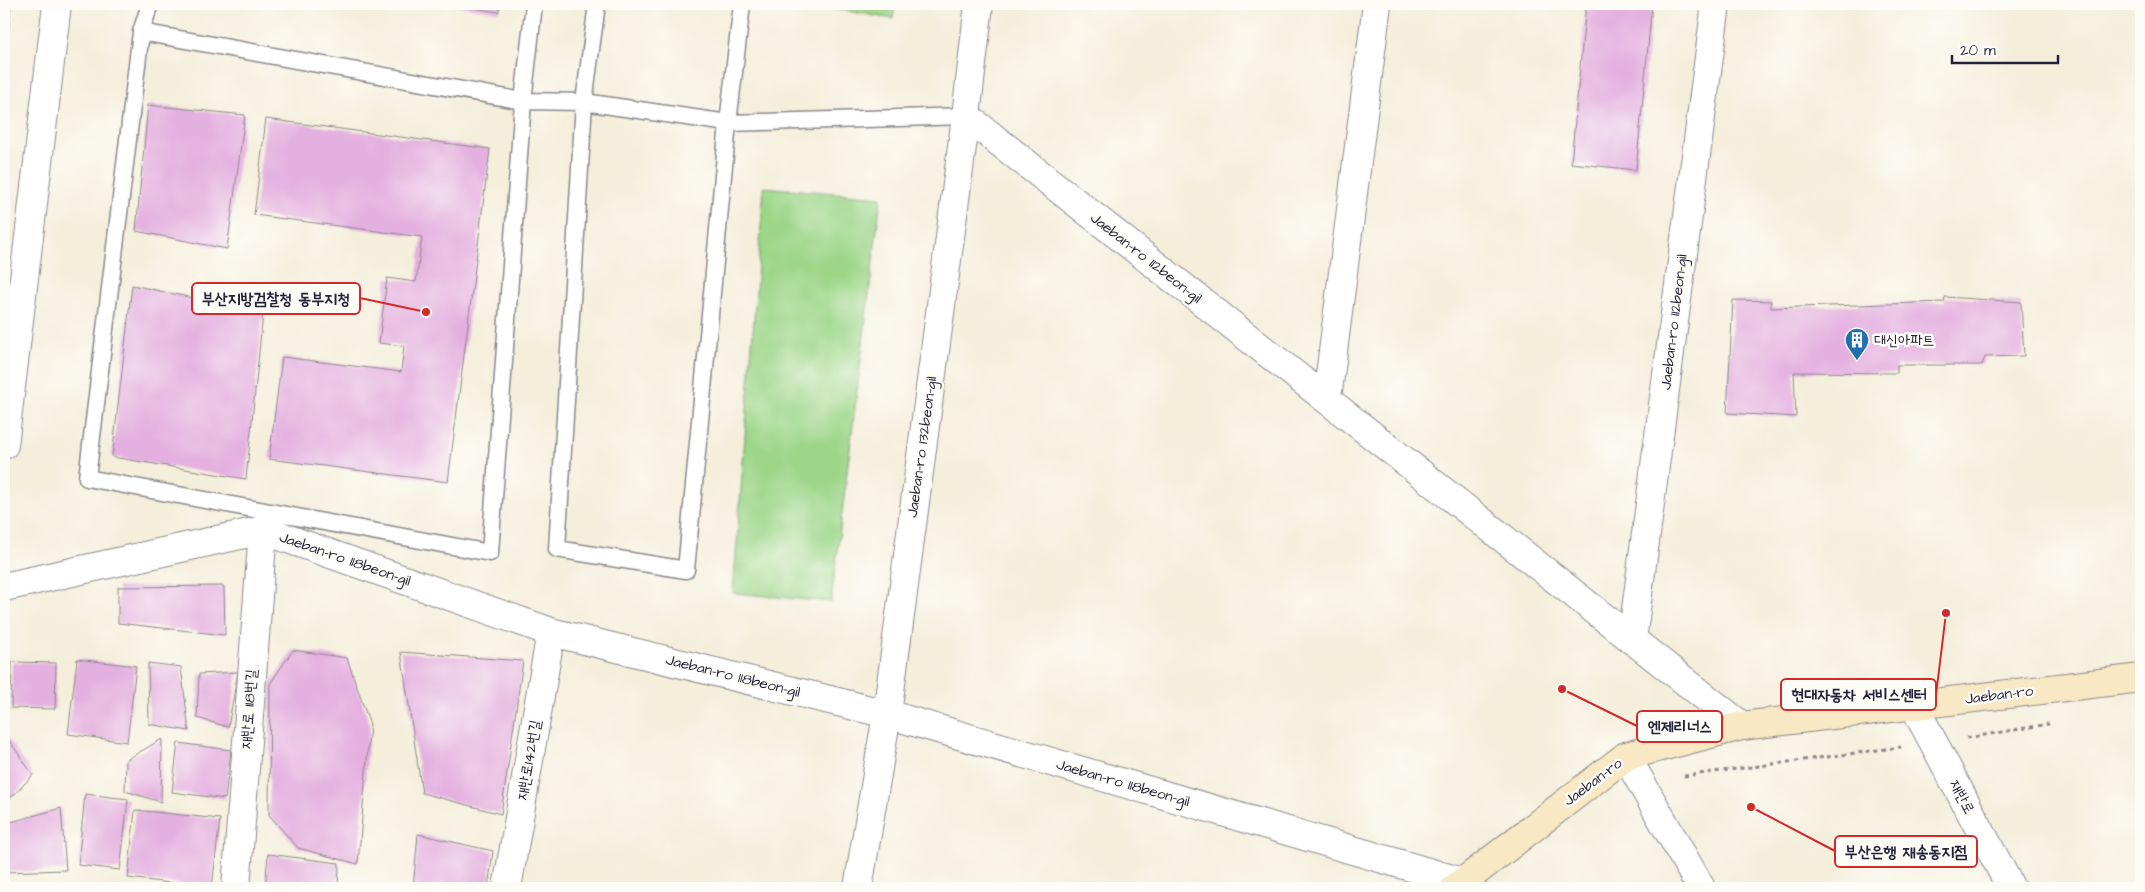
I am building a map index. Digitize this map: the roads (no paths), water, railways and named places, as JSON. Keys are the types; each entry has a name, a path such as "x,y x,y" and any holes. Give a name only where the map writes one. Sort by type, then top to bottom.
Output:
{"main road":[{"name":"Jaeban-ro","path":"1459,885 1626,756 1742,726 2141,678"}],"street":[{"path":"4,445 56,4"},
{"name":"Jaeban-ro 132beon-gil","path":"858,888 887,714 966,116 979,4"},
{"path":"1327,399 1377,4"},
{"name":"Jaeban-ro 112beon-gil","path":"1632,640 1716,4"},
{"name":"Jaeban-ro 112beon-gil","path":"966,116 1742,726"},
{"name":"Jaeban-ro 118beon-gil","path":"4,587 263,530 552,632 887,714 1459,885"},
{"name":"재반로 118번길","path":"236,888 263,530"},
{"name":"재반로142번길","path":"507,888 552,632"},
{"name":"재반로","path":"1914,706 2011,888"},
{"path":"1626,756 1701,888"}],"lane":[{"path":"150,4 141,32 87,478 490,553 523,101 534,4"},
{"path":"597,4 584,102 556,549 686,570 728,123 742,4"},
{"path":"141,32 523,101 584,102 728,123 966,116"}],"place":[{"name":"부산지방검찰청 동부지청","path":"426,312"},
{"name":"대신아파트","path":"1857,361"},
{"name":"현대자동차 서비스센터","path":"1946,613"},
{"name":"엔제리너스","path":"1562,689"},
{"name":"부산은행 재송동지점","path":"1751,807"}]}
